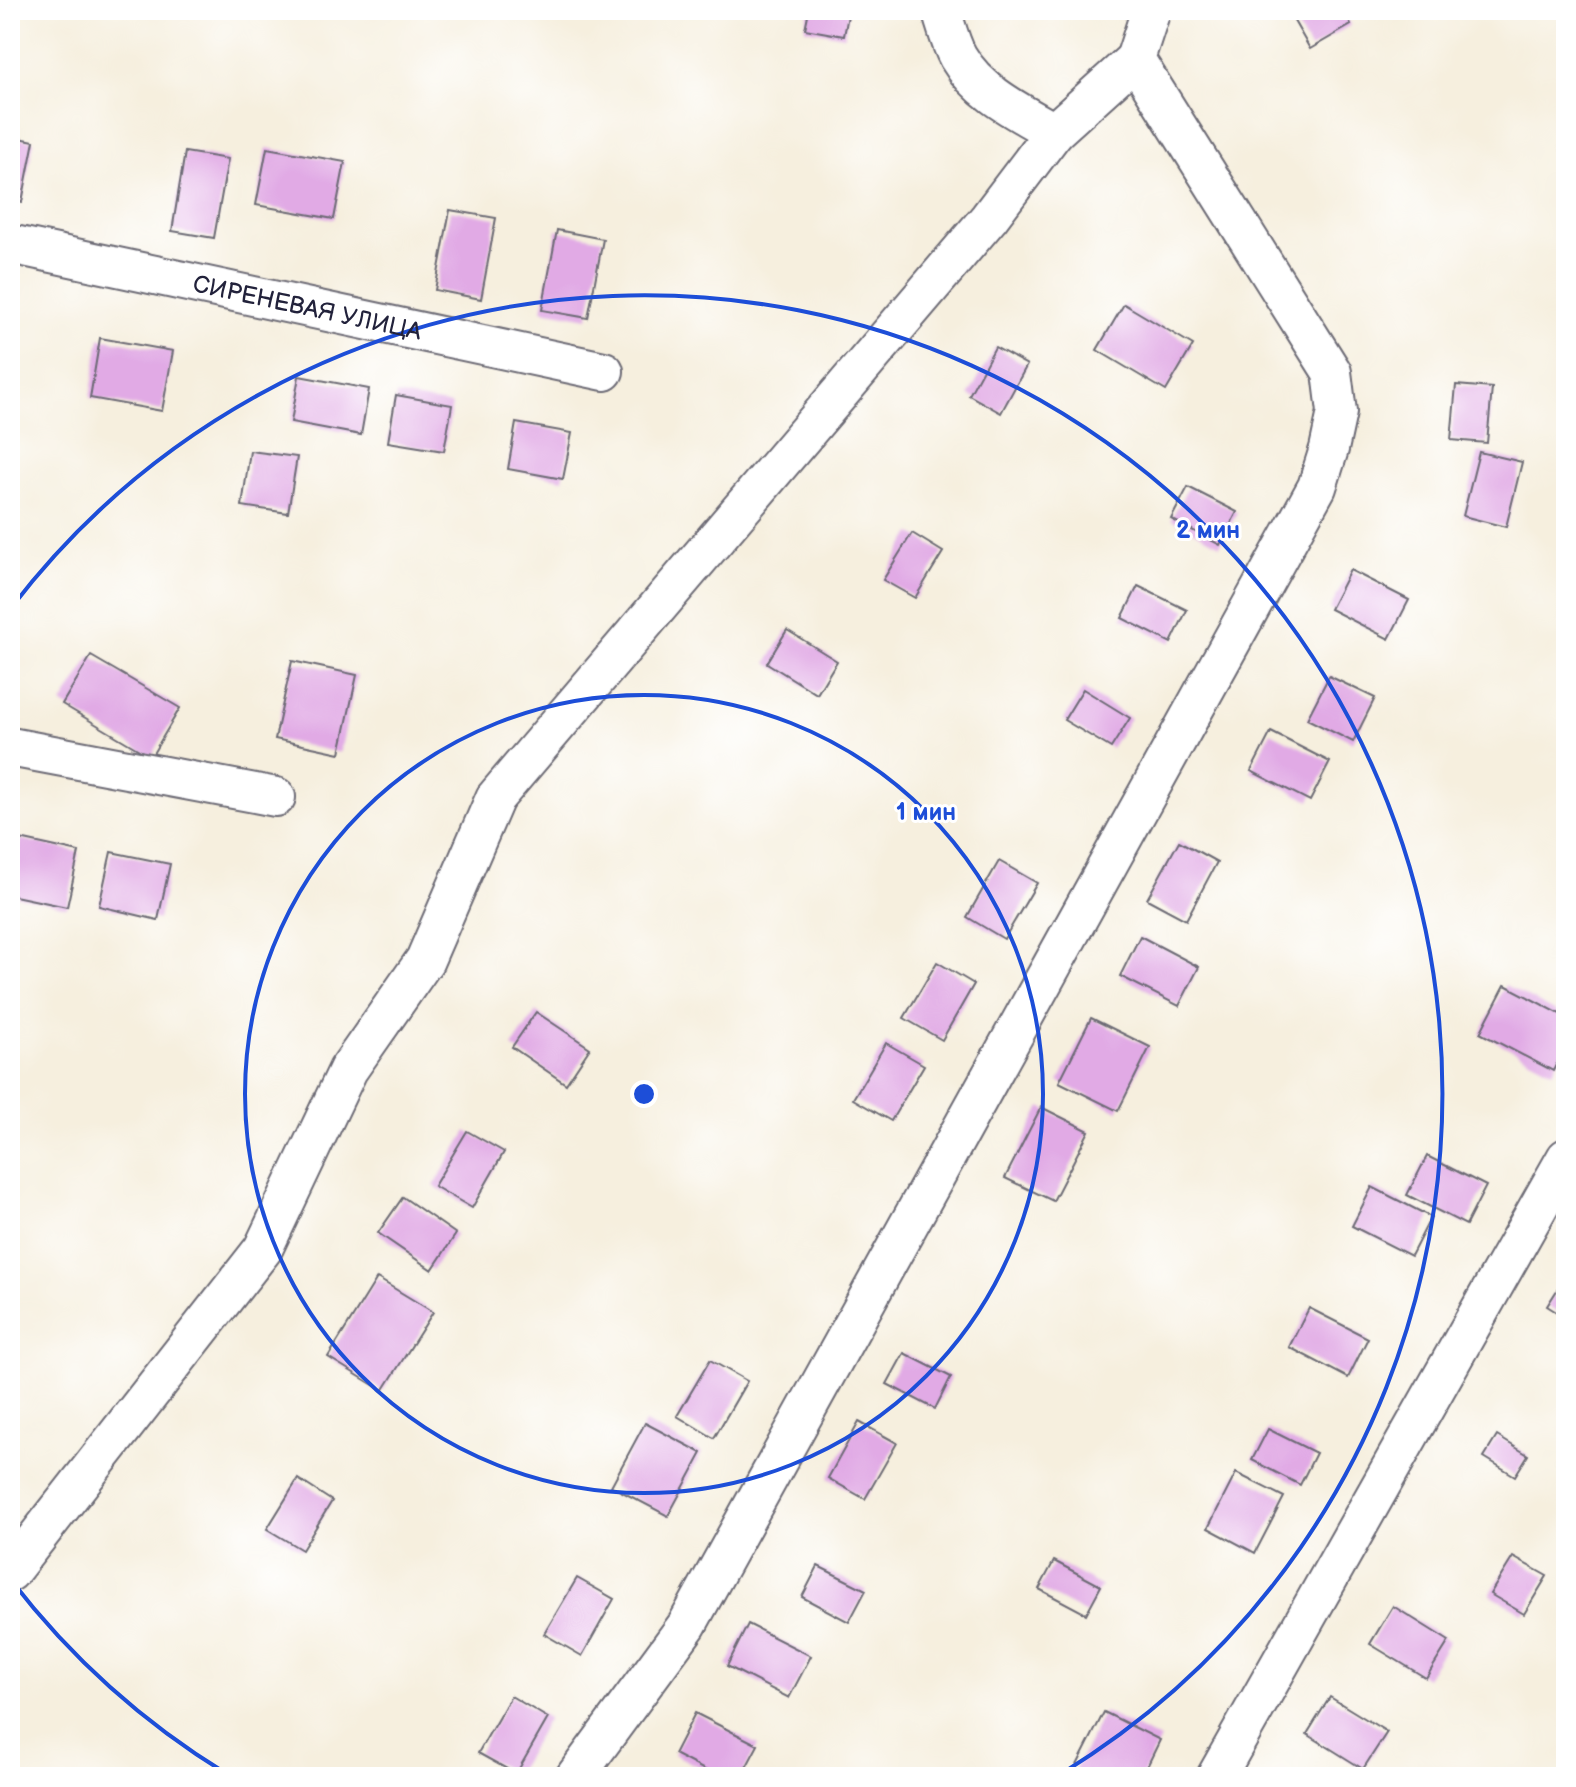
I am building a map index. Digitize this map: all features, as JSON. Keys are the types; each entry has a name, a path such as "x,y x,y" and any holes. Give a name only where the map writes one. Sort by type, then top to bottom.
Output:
{"street":[{"path":"941,10 957,56 979,84 1007,106 1054,132"},
{"path":"10,1572 263,1249 348,1070 425,960 495,798 989,218 1054,132 1135,59 1151,10"},
{"path":"575,1777 687,1625 1317,487 1337,412 1332,372 1135,59"},
{"name":"СИРЕНЕВАЯ УЛИЦА","path":"10,244 604,371"},
{"path":"10,747 276,797"},
{"path":"1216,1777 1566,1158"}],"building":[{"path":"809,10 849,10 844,36 805,29"},
{"path":"1313,10 1343,10 1351,25 1310,49 1294,21"},
{"path":"10,136 34,141 22,202 10,199"},
{"path":"267,148 345,162 334,219 256,205"},
{"path":"185,152 228,159 214,238 172,231"},
{"path":"450,210 496,218 481,299 435,290"},
{"path":"557,230 603,239 588,318 542,310"},
{"path":"1124,304 1193,345 1166,391 1097,350"},
{"path":"100,338 173,351 162,411 90,398"},
{"path":"995,347 1027,365 1001,413 969,395"},
{"path":"299,376 369,389 361,435 291,422"},
{"path":"1456,385 1492,388 1487,443 1451,440"},
{"path":"396,395 452,405 444,451 388,442"},
{"path":"516,423 572,433 563,479 508,469"},
{"path":"250,451 297,457 288,513 242,506"},
{"path":"1479,452 1522,462 1506,527 1463,516"},
{"path":"1188,487 1237,512 1220,545 1171,519"},
{"path":"912,533 943,552 915,598 883,580"},
{"path":"1350,570 1409,600 1389,639 1330,609"},
{"path":"1138,586 1187,610 1171,643 1122,618"},
{"path":"787,630 837,661 817,694 767,663"},
{"path":"91,656 180,708 151,757 62,704"},
{"path":"292,661 357,675 340,753 275,739"},
{"path":"1329,676 1375,698 1353,742 1307,719"},
{"path":"1083,689 1130,718 1111,748 1064,720"},
{"path":"1271,732 1330,762 1310,801 1251,771"},
{"path":"20,839 79,852 67,907 10,895"},
{"path":"1179,841 1217,862 1186,920 1147,899"},
{"path":"111,852 170,864 158,920 99,906"},
{"path":"999,861 1037,883 1004,939 967,917"},
{"path":"1140,936 1199,967 1179,1006 1120,976"},
{"path":"937,962 974,984 942,1040 904,1018"},
{"path":"1505,985 1566,1017 1566,1045 1553,1071 1480,1033"},
{"path":"536,1012 590,1048 566,1084 512,1047"},
{"path":"1091,1018 1150,1047 1118,1111 1059,1082"},
{"path":"886,1043 924,1065 891,1121 853,1099"},
{"path":"1041,1107 1089,1131 1053,1201 1005,1178"},
{"path":"467,1131 504,1152 472,1208 434,1186"},
{"path":"1427,1156 1486,1186 1466,1225 1407,1195"},
{"path":"1372,1187 1431,1217 1411,1256 1352,1226"},
{"path":"403,1197 456,1234 432,1270 378,1233"},
{"path":"1566,1276 1566,1318 1547,1306"},
{"path":"377,1278 433,1312 383,1391 328,1357"},
{"path":"1309,1308 1368,1338 1348,1378 1289,1347"},
{"path":"904,1353 951,1377 935,1409 887,1384"},
{"path":"710,1360 747,1381 714,1438 677,1416"},
{"path":"859,1422 897,1443 865,1499 828,1478"},
{"path":"645,1423 702,1453 668,1516 611,1486"},
{"path":"1268,1429 1316,1453 1300,1485 1252,1460"},
{"path":"1497,1436 1528,1455 1515,1476 1484,1457"},
{"path":"1236,1473 1284,1497 1255,1553 1208,1528"},
{"path":"298,1479 332,1501 302,1550 267,1529"},
{"path":"1513,1557 1547,1576 1524,1614 1490,1594"},
{"path":"1054,1561 1101,1586 1086,1614 1039,1589"},
{"path":"818,1566 866,1590 849,1622 802,1597"},
{"path":"577,1578 614,1599 582,1656 544,1634"},
{"path":"1393,1606 1449,1641 1426,1678 1370,1644"},
{"path":"748,1624 811,1656 789,1698 727,1666"},
{"path":"511,1696 548,1718 516,1774 478,1753"},
{"path":"1330,1697 1387,1732 1363,1769 1307,1734"},
{"path":"1104,1712 1160,1740 1142,1777 1071,1777"},
{"path":"695,1713 758,1745 741,1777 718,1777 674,1754"}]}
